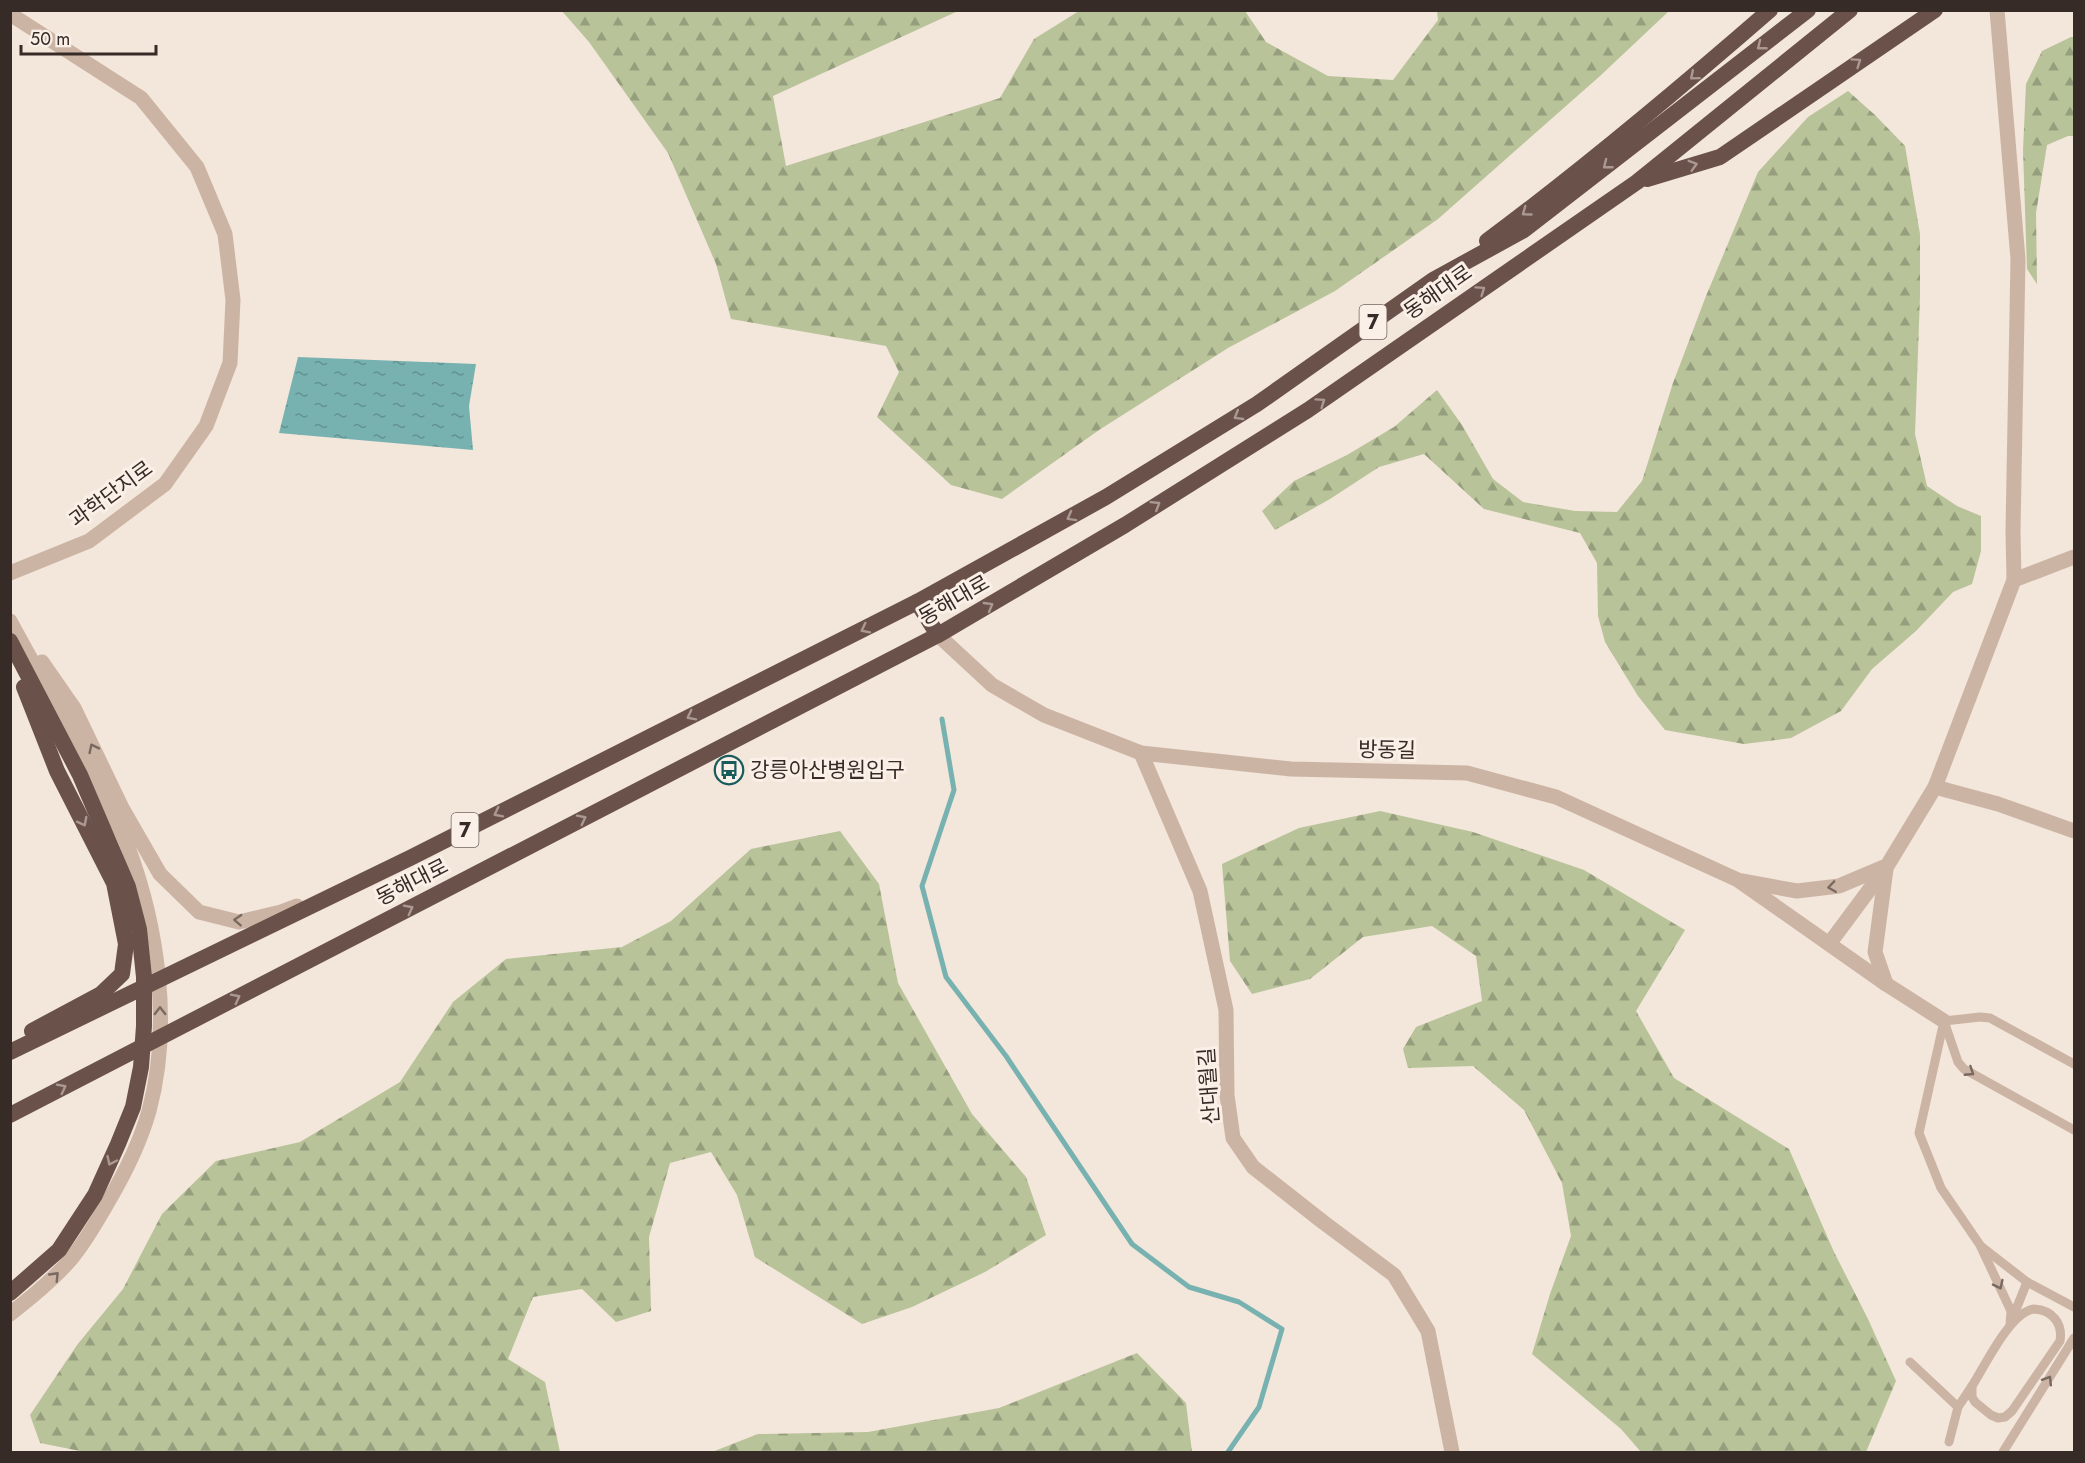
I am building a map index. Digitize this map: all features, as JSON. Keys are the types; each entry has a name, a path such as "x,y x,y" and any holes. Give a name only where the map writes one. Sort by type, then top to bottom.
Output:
{"highway":[{"path":"1433,280 1565,183 1770,10"},
{"name":"동해대로","path":"10,1052 410,858 917,602 1106,497 1257,404 1433,280 1524,230 1808,10"},
{"name":"동해대로","path":"10,1115 938,635 1125,525 1308,410 1637,182 1850,10"},
{"path":"1637,182 1720,157 1935,10"},
{"path":"917,602 938,635"},
{"path":"10,641 80,776 145,927 141,1109 95,1195 59,1250 10,1293"},
{"path":"10,653 57,771 114,883 126,944 122,974 101,994 10,1043"}],"street":[{"path":"1829,944 1887,866 1935,788 2014,580 2018,259 1998,10"},
{"path":"2000,27 2011,10"},
{"name":"과학단지로","path":"10,14 141,98 198,167 225,234 233,300 230,363 207,426 165,484 89,541 10,573"},
{"path":"2014,580 2074,557"},
{"path":"10,616 74,708 122,808 160,874 199,912 239,922 281,912 410,858"},
{"path":"10,621 89,766 128,847 145,927"},
{"name":"방동길","path":"938,635 992,685 1044,715 1141,753 1291,769 1467,773 1556,797 1738,880 1886,984 1944,1021"},
{"name":"산대월길","path":"1141,753 1200,891 1226,1010 1227,1095 1233,1138 1253,1167 1394,1275 1428,1332 1452,1452"},
{"path":"1935,788 1998,804 2074,831"},
{"path":"1738,880 1797,891 1839,886 1887,866"},
{"path":"1886,984 1875,952 1887,866"},
{"path":"10,1314 43,1288 71,1259 92,1230 126,1170 141,1109"}],"lane":[{"path":"1944,1021 1989,1018 2074,1064"},
{"path":"1944,1021 1958,1062 1964,1069 2074,1130"},
{"path":"1944,1021 1919,1133 1941,1188 1980,1245 2011,1311 2010,1325"},
{"path":"1980,1245 2027,1282 2074,1306"},
{"path":"1949,1442 1958,1407 2010,1325 2027,1282"},
{"path":"1998,1418 2006,1417 2012,1411 2060,1341 2061,1333 2056,1321 2043,1310 2026,1310 2010,1325"},
{"path":"2003,1452 2074,1338"},
{"path":"1910,1362 1958,1407"},
{"path":"1972,1386 1972,1397 1975,1402 1998,1418 2021,1423"},
{"path":"2012,1411 2022,1416 2021,1423"}],"green space":[{"path":"562,11 958,11 773,96 786,166 1000,98 1034,39 1079,11 1245,11 1266,42 1328,76 1393,80 1438,20 1437,11 1669,11 1600,76 1438,219 1335,291 1228,348 1099,430 1002,499 951,485 877,417 899,372 886,346 731,319 716,264 668,153 589,42"},
{"path":"2074,37 2074,136 2068,136 2047,145 2036,213 2037,284 2027,269 2023,150 2026,84 2042,51"},
{"path":"1848,91 1905,146 1920,234 1915,434 1927,486 1957,506 1981,516 1981,551 1972,584 1953,592 1916,631 1872,669 1841,711 1791,738 1744,744 1665,730 1638,696 1605,642 1598,616 1597,563 1580,533 1484,509 1424,454 1379,467 1330,499 1275,530 1262,511 1294,481 1347,455 1394,427 1437,390 1462,425 1493,479 1523,502 1575,511 1617,512 1642,481 1673,383 1706,296 1758,172 1808,117"},
{"path":"1380,811 1473,832 1584,870 1685,930 1636,1011 1674,1078 1789,1149 1834,1252 1896,1381 1866,1452 1641,1452 1621,1429 1532,1354 1571,1236 1562,1183 1524,1110 1473,1066 1408,1068 1403,1049 1416,1027 1482,1001 1476,956 1432,926 1363,937 1310,979 1252,994 1230,961 1222,864 1299,828"},
{"path":"840,831 879,884 898,983 972,1114 1026,1177 1046,1235 985,1272 912,1307 862,1324 755,1257 737,1195 711,1152 670,1163 649,1237 651,1311 616,1322 582,1289 533,1297 508,1359 545,1382 560,1452 85,1452 40,1443 30,1415 77,1345 123,1289 162,1214 216,1161 300,1142 400,1082 453,1002 506,959 622,947 671,921 751,849"},
{"path":"1137,1353 1186,1403 1192,1452 712,1452 758,1434 868,1432 999,1408"}],"water":[{"path":"298,357 476,364 469,406 473,450 279,433"}],"waterway":[{"path":"942,719 954,790 922,886 946,977 1006,1056 1132,1244 1189,1287 1239,1302 1282,1329 1259,1407 1228,1452"}],"place":[{"name":"강릉아산병원입구","path":"729,770"}]}
